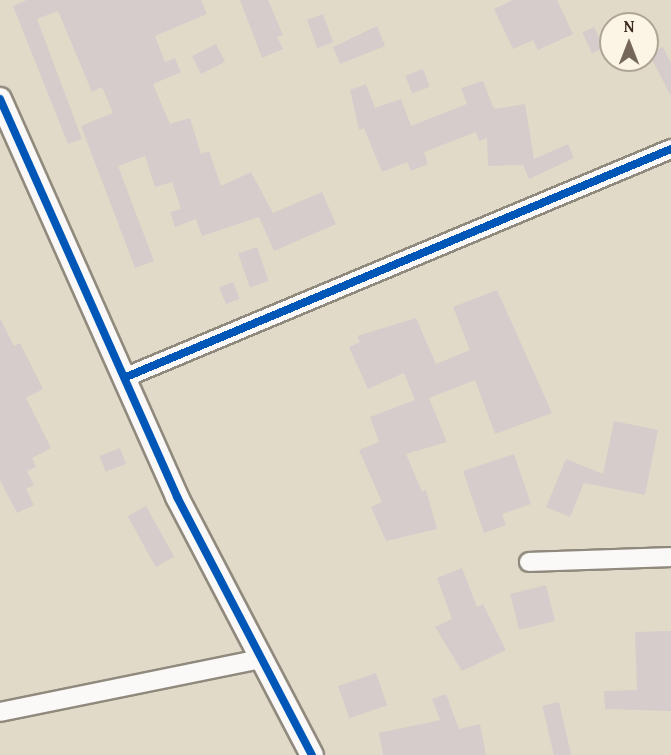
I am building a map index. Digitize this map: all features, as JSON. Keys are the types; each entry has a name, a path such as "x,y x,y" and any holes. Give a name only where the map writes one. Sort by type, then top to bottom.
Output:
{"street":[{"path":"0,99 126,377 177,497 312,755"},
{"path":"126,377 671,148"},
{"path":"529,562 671,557"},
{"path":"0,712 260,659"}],"building":[{"path":"27,0 201,0 207,14 155,36 165,62 175,58 181,72 153,84 170,124 190,118 201,154 209,151 221,186 251,172 273,213 322,192 336,224 274,251 259,217 202,236 196,219 175,227 170,212 181,209 172,182 155,187 145,156 118,166 154,261 135,268 81,126 113,113 102,87 92,92 58,11 37,19 82,139 68,144 13,6"},
{"path":"240,0 268,0 283,35 277,37 283,49 262,58"},
{"path":"513,0 557,0 573,34 538,50 533,40 513,49 494,9"},
{"path":"323,14 333,42 317,48 307,20"},
{"path":"377,26 385,46 340,64 333,47"},
{"path":"594,27 599,38 599,50 592,53 582,32"},
{"path":"216,44 225,62 201,74 192,56"},
{"path":"663,47 671,63 671,96 658,72 659,49"},
{"path":"423,69 430,87 412,94 405,76"},
{"path":"483,81 494,109 525,104 534,159 568,144 574,158 529,179 523,165 488,166 487,138 479,141 476,132 424,152 428,164 411,171 407,162 382,172 364,128 359,130 350,90 366,84 375,108 401,99 411,126 467,104 461,88"},
{"path":"257,247 269,281 250,288 238,254"},
{"path":"233,282 240,299 226,304 219,288"},
{"path":"497,290 552,413 495,434 475,380 429,398 447,442 406,454 422,492 426,490 437,529 386,541 371,507 382,502 359,450 379,442 370,417 415,400 404,373 368,389 349,347 360,342 357,336 416,318 436,364 470,350 453,307"},
{"path":"0,318 14,346 20,343 43,389 26,398 51,448 32,458 36,467 27,471 34,485 26,489 34,505 17,513 0,480"},
{"path":"614,421 658,430 645,495 584,483 570,517 546,507 566,459 603,474"},
{"path":"120,448 126,464 106,472 99,456"},
{"path":"514,454 531,504 502,514 506,525 484,533 463,471"},
{"path":"146,506 174,557 156,567 128,516"},
{"path":"462,568 477,607 483,604 506,650 462,671 435,627 452,619 437,578"},
{"path":"546,585 555,621 519,630 510,594"},
{"path":"671,631 671,711 605,709 604,691 637,690 635,632"},
{"path":"376,673 387,705 349,718 338,686"},
{"path":"446,694 459,729 480,724 486,755 383,755 379,733 440,720 432,699"},
{"path":"559,702 571,755 554,755 542,706"}],"cycle path":[{"path":"0,99 177,497 312,755"},
{"path":"126,377 671,149"}]}
